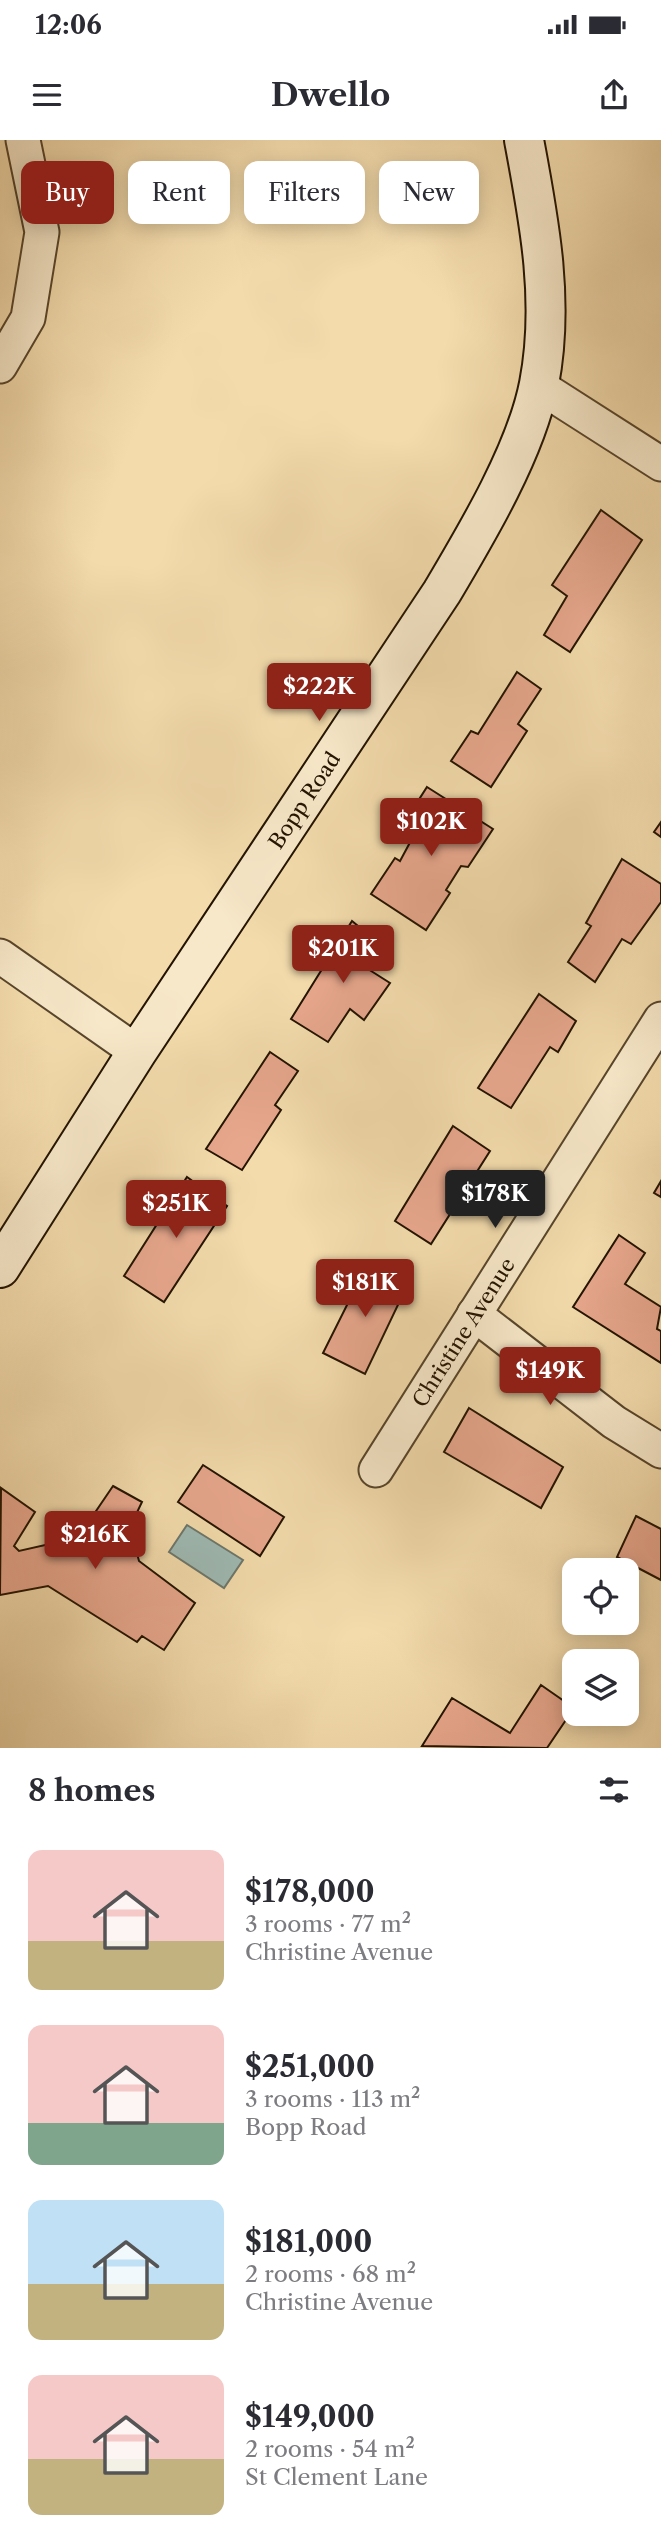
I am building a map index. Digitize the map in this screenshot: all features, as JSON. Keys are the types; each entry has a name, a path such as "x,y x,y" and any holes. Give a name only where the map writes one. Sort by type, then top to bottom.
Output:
{"street":[{"path":"0,366 28,318 42,232 23,140"},
{"name":"Bopp Road","path":"0,1268 137,1052 442,592 483,524 509,467 539,386 546,328 544,264 524,140"},
{"path":"539,386 661,464"},
{"path":"0,957 137,1052"},
{"name":"Christine Avenue","path":"376,1470 661,1018"},
{"path":"474,1314 614,1422 661,1451"}],"water":[{"path":"187,1525 243,1560 224,1588 169,1552"}],"building":[{"path":"601,510 642,540 570,652 544,635 567,596 552,585"},
{"path":"517,672 541,689 518,724 527,731 491,787 451,761 471,731 478,734"},
{"path":"427,787 493,829 468,867 461,866 446,890 450,893 426,930 371,894 395,858 400,861 414,835 402,826"},
{"path":"661,822 661,837 654,832"},
{"path":"622,859 661,884 661,902 631,944 622,939 595,982 568,962 591,926 586,923"},
{"path":"352,921 381,945 368,969 390,983 364,1020 350,1009 328,1042 291,1019"},
{"path":"539,994 576,1021 558,1052 550,1047 511,1108 478,1088"},
{"path":"270,1052 298,1071 275,1105 281,1110 242,1170 206,1149"},
{"path":"453,1126 490,1151 431,1244 395,1221"},
{"path":"187,1177 227,1206 164,1302 124,1276"},
{"path":"661,1181 661,1197 654,1193"},
{"path":"619,1235 645,1253 625,1284 661,1307 657,1329 661,1331 661,1363 573,1307"},
{"path":"368,1263 407,1286 365,1374 323,1353"},
{"path":"469,1408 563,1467 541,1508 444,1452"},
{"path":"203,1465 284,1517 260,1556 178,1502"},
{"path":"113,1486 142,1502 130,1527 139,1561 195,1603 164,1650 142,1636 137,1642 48,1586 0,1595 1,1488 35,1512 14,1546 19,1551 94,1534 92,1517"},
{"path":"636,1516 661,1529 661,1580 639,1568 639,1558 617,1557"},
{"path":"541,1685 562,1700 562,1726 547,1748 422,1746 452,1698 510,1733"}]}
